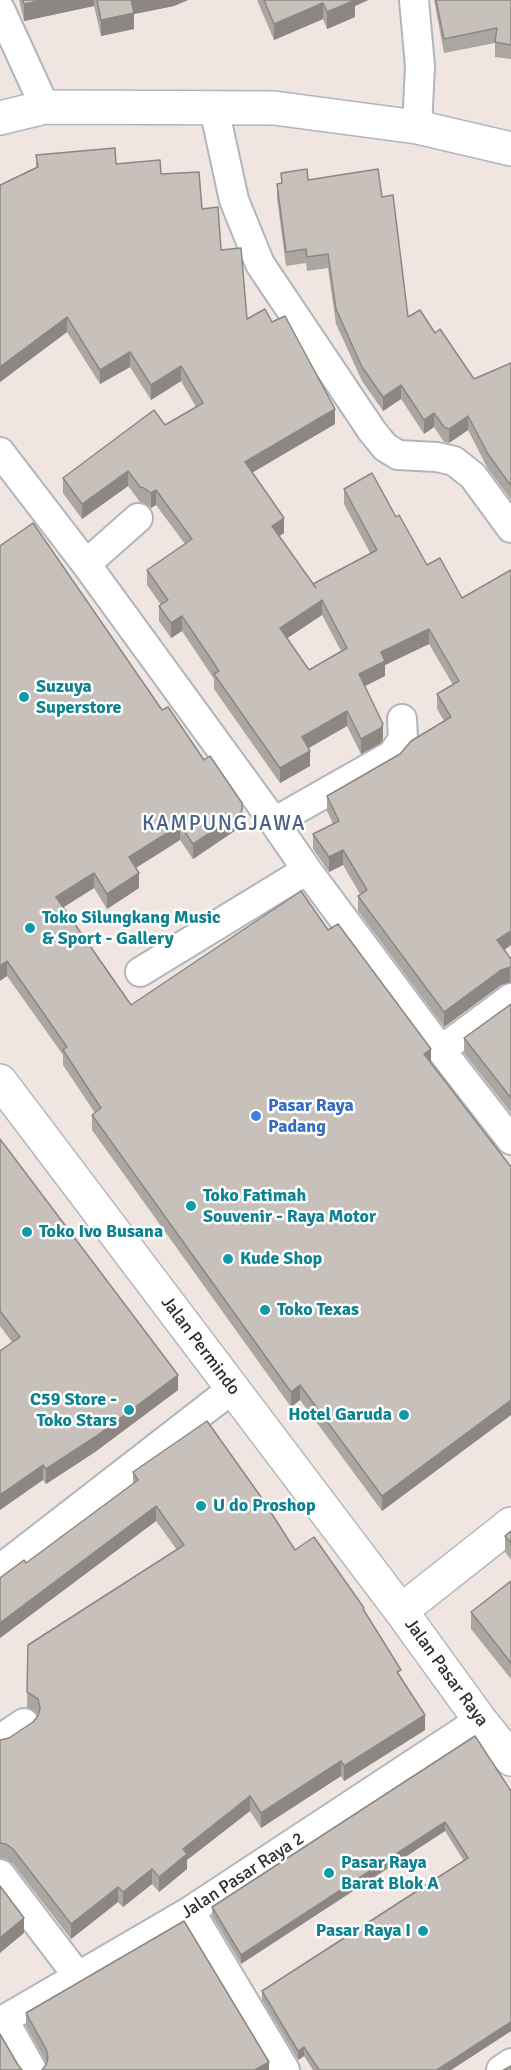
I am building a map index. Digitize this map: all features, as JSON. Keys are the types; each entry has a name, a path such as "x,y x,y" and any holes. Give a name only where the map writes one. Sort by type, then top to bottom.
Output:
{"main road":[{"path":"0,118 45,106 274,108 417,127 511,149"},
{"name":"Jalan Permindo","path":"0,1081 401,1611"},
{"name":"Jalan Pasar Raya","path":"511,1524 401,1611 511,1760"}],"street":[{"path":"414,0 420,66 417,127"},
{"path":"0,9 45,106"},
{"path":"214,108 234,200 260,264 372,431 385,447 398,455 437,457 454,461 474,476 511,528"},
{"path":"0,452 86,564 307,870 511,1140"},
{"path":"86,564 138,518"},
{"path":"274,822 392,755 403,740 402,719"},
{"path":"140,972 307,870"},
{"path":"441,1050 511,998"},
{"path":"0,1569 232,1389"},
{"name":"Jalan Pasar Raya 2","path":"2,2021 77,1975 190,1911 480,1720"},
{"path":"0,1739 24,1723"},
{"path":"0,1874 77,1975"},
{"path":"190,1911 285,2070"},
{"path":"2,2021 32,2070"},
{"path":"501,2070 511,2062"}],"building":[{"path":"23,0 45,0 24,4"},
{"path":"97,0 131,0 134,13 101,20"},
{"path":"264,0 355,0 327,12 323,3 274,24"},
{"path":"436,0 511,0 511,45 495,42 497,28 444,39"},
{"path":"115,148 116,164 160,160 161,174 199,172 202,209 218,207 221,250 241,248 247,319 265,309 272,322 285,316 335,409 245,462 284,518 272,526 313,584 377,550 344,489 372,473 396,517 399,515 427,565 440,558 462,598 511,570 511,931 497,940 511,959 511,967 501,970 444,1012 358,896 367,890 343,850 329,857 313,834 339,821 327,796 400,754 411,741 451,717 437,694 459,681 429,629 381,652 385,661 359,674 383,724 381,728 361,739 347,711 302,737 310,751 280,768 214,674 219,671 182,616 171,623 159,606 168,600 147,570 192,539 156,490 151,493 140,487 128,471 82,504 63,478 154,410 165,425 203,403 181,366 151,385 130,352 100,370 67,317 0,367 0,185 38,167 36,155","holes":["322,600 347,648 309,670 280,628"]},
{"path":"307,169 308,180 378,169 382,197 393,195 408,317 420,310 435,333 440,329 474,379 511,363 511,486 488,454 468,416 449,429 444,427 434,413 424,420 401,385 383,397 362,367 336,309 328,254 307,257 306,249 286,252 277,184 282,183 281,173"},
{"path":"33,523 162,710 168,707 204,760 210,756 242,803 242,811 193,844 180,825 129,857 139,873 107,894 94,873 56,897 131,1005 301,891 328,930 338,924 431,1049 424,1054 511,1167 511,1400 382,1496 300,1385 291,1392 92,1115 101,1108 63,1050 67,1047 7,961 0,966 0,546"},
{"path":"511,1004 511,1098 464,1038"},
{"path":"0,1139 178,1375 95,1437 46,1469 43,1465 0,1495 0,1351 20,1337 0,1311"},
{"path":"207,1421 295,1550 314,1537 364,1608 401,1670 397,1672 425,1715 344,1766 341,1761 261,1813 250,1796 183,1849 187,1854 159,1877 152,1869 123,1892 118,1887 71,1924 13,1849 0,1843 0,1740 9,1738 33,1722 40,1708 38,1699 27,1692 28,1645 184,1545 156,1506 0,1623 0,1578 24,1560 26,1563 138,1480 133,1472"},
{"path":"511,1531 511,1543 505,1536"},
{"path":"511,1581 511,1663 471,1612"},
{"path":"475,1736 511,1791 511,2022 437,2070 319,2070 304,2047 298,2051 262,1991 468,1858 445,1822 241,1955 212,1907"},
{"path":"0,1886 24,1918 0,1938"},
{"path":"184,1921 269,2062 255,2070 42,2070 48,2057 46,2049 26,2013"},
{"path":"0,2034 18,2065 22,2070 0,2070"}],"place":[{"name":"Suzuya Superstore","path":"24,697"},
{"name":"Toko Silungkang Music & Sport - Gallery","path":"30,928"},
{"name":"Pasar Raya Padang","path":"256,1116"},
{"name":"Toko Fatimah Souvenir - Raya Motor","path":"191,1206"},
{"name":"Toko Ivo Busana","path":"27,1232"},
{"name":"Kude Shop","path":"228,1259"},
{"name":"Toko Texas","path":"265,1310"},
{"name":"C59 Store - Toko Stars","path":"129,1410"},
{"name":"Hotel Garuda","path":"404,1415"},
{"name":"U do Proshop","path":"201,1506"},
{"name":"Pasar Raya Barat Blok A","path":"329,1873"},
{"name":"Pasar Raya I","path":"423,1931"}],"district":[{"name":"KAMPUNGJAWA","path":"224,824"}]}
